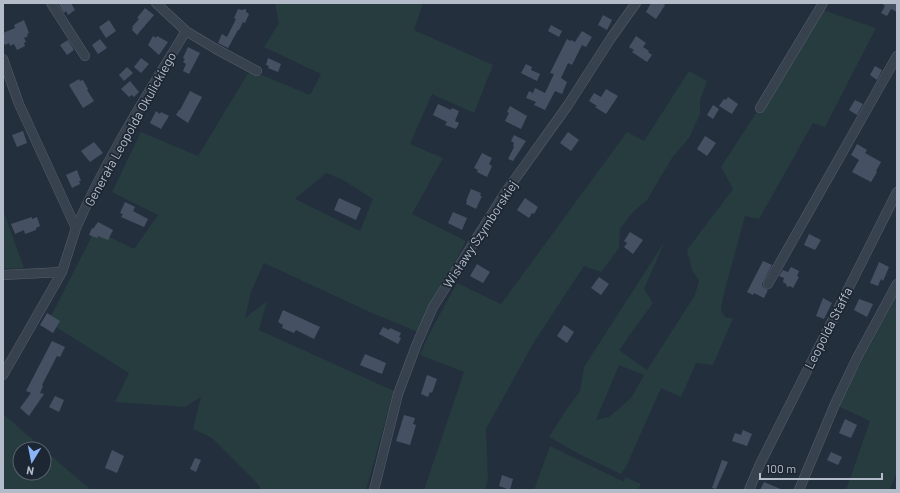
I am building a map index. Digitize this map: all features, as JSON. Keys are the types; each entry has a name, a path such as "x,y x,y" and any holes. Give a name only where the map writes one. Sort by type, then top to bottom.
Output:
{"street":[{"path":"51,3 85,56"},
{"path":"156,3 186,31 216,49 257,70"},
{"name":"Wisławy Szymborskiej","path":"374,490 398,394 416,346 433,307 504,193 568,105 611,38 636,3"},
{"path":"760,108 823,3"},
{"name":"Generała Leopolda Okulickiego","path":"3,375 62,272 76,228 85,207 126,130 186,31"},
{"path":"768,284 897,56"},
{"name":"Generała Leopolda Okulickiego","path":"3,59 19,104 76,228"},
{"name":"Leopolda Staffa","path":"749,490 760,464 897,192"},
{"path":"3,276 62,272"},
{"path":"799,490 835,404 857,358 897,284"}],"green space":[{"path":"275,3 423,3 414,30 493,65 474,113 432,94 410,144 443,158 412,214 466,241 418,332 374,314 264,263 251,292 245,318 267,301 259,330 394,391 366,490 261,490 258,484 212,438 193,429 201,397 185,407 115,402 129,373 48,322 95,230 134,249 158,215 112,192 141,132 198,156 250,70 310,95 321,74 264,47 279,23","holes":["326,173 343,180 373,199 360,231 295,199"]},
{"path":"823,10 876,28 825,127 813,123 759,219 745,216 723,297 721,311 726,318 733,318 713,365 696,363 681,397 661,388 626,467 621,474 579,454 549,437 580,391 584,367 665,241 644,289 653,303 619,350 647,370 695,295 699,281 692,270 687,250 733,189 721,167","holes":["619,365 644,375 631,398 609,417 596,420"]},
{"path":"689,71 707,81 700,100 700,114 689,138 672,158 647,200 633,212 620,229 619,248 601,272 584,266 534,342 486,429 488,479 485,490 424,490 464,372 420,355 428,336 457,283 501,304 627,132 644,141"},
{"path":"3,210 24,268 3,269"},
{"path":"897,295 897,473 889,490 846,490 870,421 838,406"},
{"path":"3,414 35,441 12,441 12,481 52,481 52,456 91,490 3,490"},
{"path":"550,446 624,482 625,477 641,484 638,490 534,490"}],"building":[{"path":"58,3 71,3 75,10 68,15 66,11 64,13"},
{"path":"651,3 662,3 665,5 656,19 646,12"},
{"path":"881,3 897,3 897,12 891,9 887,16 881,13 885,6"},
{"path":"145,8 154,15 137,35 132,30 132,27 139,19 137,18"},
{"path":"238,9 246,9 246,12 249,14 245,23 243,22 228,48 218,43 222,34 227,37 236,19 234,18"},
{"path":"603,15 612,20 607,30 598,25"},
{"path":"24,20 29,33 27,34 28,36 24,38 26,42 24,43 25,46 17,50 14,44 10,46 9,43 5,45 3,41 3,33 15,28 14,25"},
{"path":"109,20 116,31 106,38 99,27"},
{"path":"551,25 562,31 559,37 548,31"},
{"path":"582,31 592,37 586,47 582,45 572,65 568,63 561,78 567,82 562,94 555,91 545,110 534,105 536,102 526,98 529,91 533,93 535,88 545,93 554,74 550,73 567,39 575,42"},
{"path":"153,36 156,38 157,36 168,42 159,55 148,45"},
{"path":"636,36 646,43 643,47 652,55 647,62 632,52 634,50 629,47"},
{"path":"100,39 107,48 98,54 92,45"},
{"path":"68,40 74,50 67,55 60,45"},
{"path":"188,47 200,53 189,74 183,71 186,64 183,62 185,59 183,58"},
{"path":"141,58 149,64 141,73 134,67"},
{"path":"268,58 281,64 278,72 268,68 269,66 266,65"},
{"path":"526,64 532,67 531,70 540,74 537,81 521,73"},
{"path":"875,66 882,70 877,80 870,75"},
{"path":"127,67 133,73 124,81 119,75"},
{"path":"79,79 80,81 83,80 94,101 83,108 69,85"},
{"path":"130,81 139,92 134,97 132,95 129,97 121,89"},
{"path":"606,89 618,96 606,114 589,101 594,93 601,97"},
{"path":"190,91 202,97 188,123 176,115"},
{"path":"728,97 738,104 732,114 719,106 724,99 726,100"},
{"path":"855,100 863,104 857,115 849,110"},
{"path":"438,104 451,110 452,108 459,111 455,121 459,123 456,129 445,125 447,122 433,115"},
{"path":"713,105 719,109 713,119 707,115"},
{"path":"510,106 527,116 521,129 505,121 509,113 507,112"},
{"path":"156,111 160,114 161,112 169,116 161,129 150,123"},
{"path":"23,131 27,143 17,147 12,135"},
{"path":"568,132 579,140 571,151 560,143"},
{"path":"514,135 526,141 513,161 508,159 514,147 514,143 511,141"},
{"path":"705,136 716,143 707,156 697,149"},
{"path":"94,142 103,153 90,162 81,151"},
{"path":"857,144 867,150 865,153 881,162 871,182 852,172 859,160 851,155"},
{"path":"482,153 492,158 489,164 492,166 487,177 477,172 478,170 474,168"},
{"path":"77,170 81,181 79,181 80,184 72,188 66,175"},
{"path":"471,189 481,193 480,196 482,196 476,209 466,204"},
{"path":"339,198 361,208 356,220 334,210"},
{"path":"525,198 538,207 534,214 532,213 529,218 517,210"},
{"path":"125,202 135,207 133,211 148,219 144,227 121,217 123,214 120,213"},
{"path":"453,212 467,218 462,230 448,223"},
{"path":"32,217 32,219 37,217 40,226 36,228 36,230 25,234 24,230 15,234 11,224"},
{"path":"98,222 113,230 108,240 98,236 97,238 89,235 92,228 93,229"},
{"path":"630,232 643,240 633,254 624,247 627,243 624,241"},
{"path":"809,234 821,240 815,250 804,245"},
{"path":"763,261 772,265 762,284 763,287 768,290 764,298 754,293 753,295 747,292"},
{"path":"879,262 889,267 883,281 881,279 878,286 870,283"},
{"path":"477,264 490,272 483,283 470,276"},
{"path":"791,267 799,271 797,276 799,277 793,288 790,286 787,287 783,282 784,278 779,276 783,270 788,272"},
{"path":"599,277 609,284 601,295 591,288"},
{"path":"823,298 832,303 824,319 816,316"},
{"path":"859,299 873,304 867,317 854,310"},
{"path":"283,310 320,327 314,339 296,330 294,333 282,328 283,325 278,322"},
{"path":"47,313 60,321 53,333 40,325"},
{"path":"564,325 574,332 567,343 557,336"},
{"path":"383,327 389,330 390,328 401,333 399,337 401,338 398,344 379,334"},
{"path":"52,341 65,347 60,357 57,356 42,385 43,386 40,393 44,394 29,416 20,408 31,393 26,391"},
{"path":"365,354 386,363 382,374 360,365"},
{"path":"427,375 437,379 432,393 430,392 428,397 421,394"},
{"path":"55,396 64,400 59,412 49,407"},
{"path":"404,415 415,418 413,424 416,425 410,445 396,441"},
{"path":"845,419 857,425 851,438 839,433"},
{"path":"743,430 752,434 747,446 732,441 735,433 741,435"},
{"path":"112,450 124,456 117,473 105,468"},
{"path":"831,452 842,457 838,465 827,460"},
{"path":"195,458 201,460 196,472 190,469"},
{"path":"722,460 728,462 716,489 712,488"},
{"path":"502,475 513,479 510,490 499,486"},
{"path":"764,482 783,490 760,490"}]}
